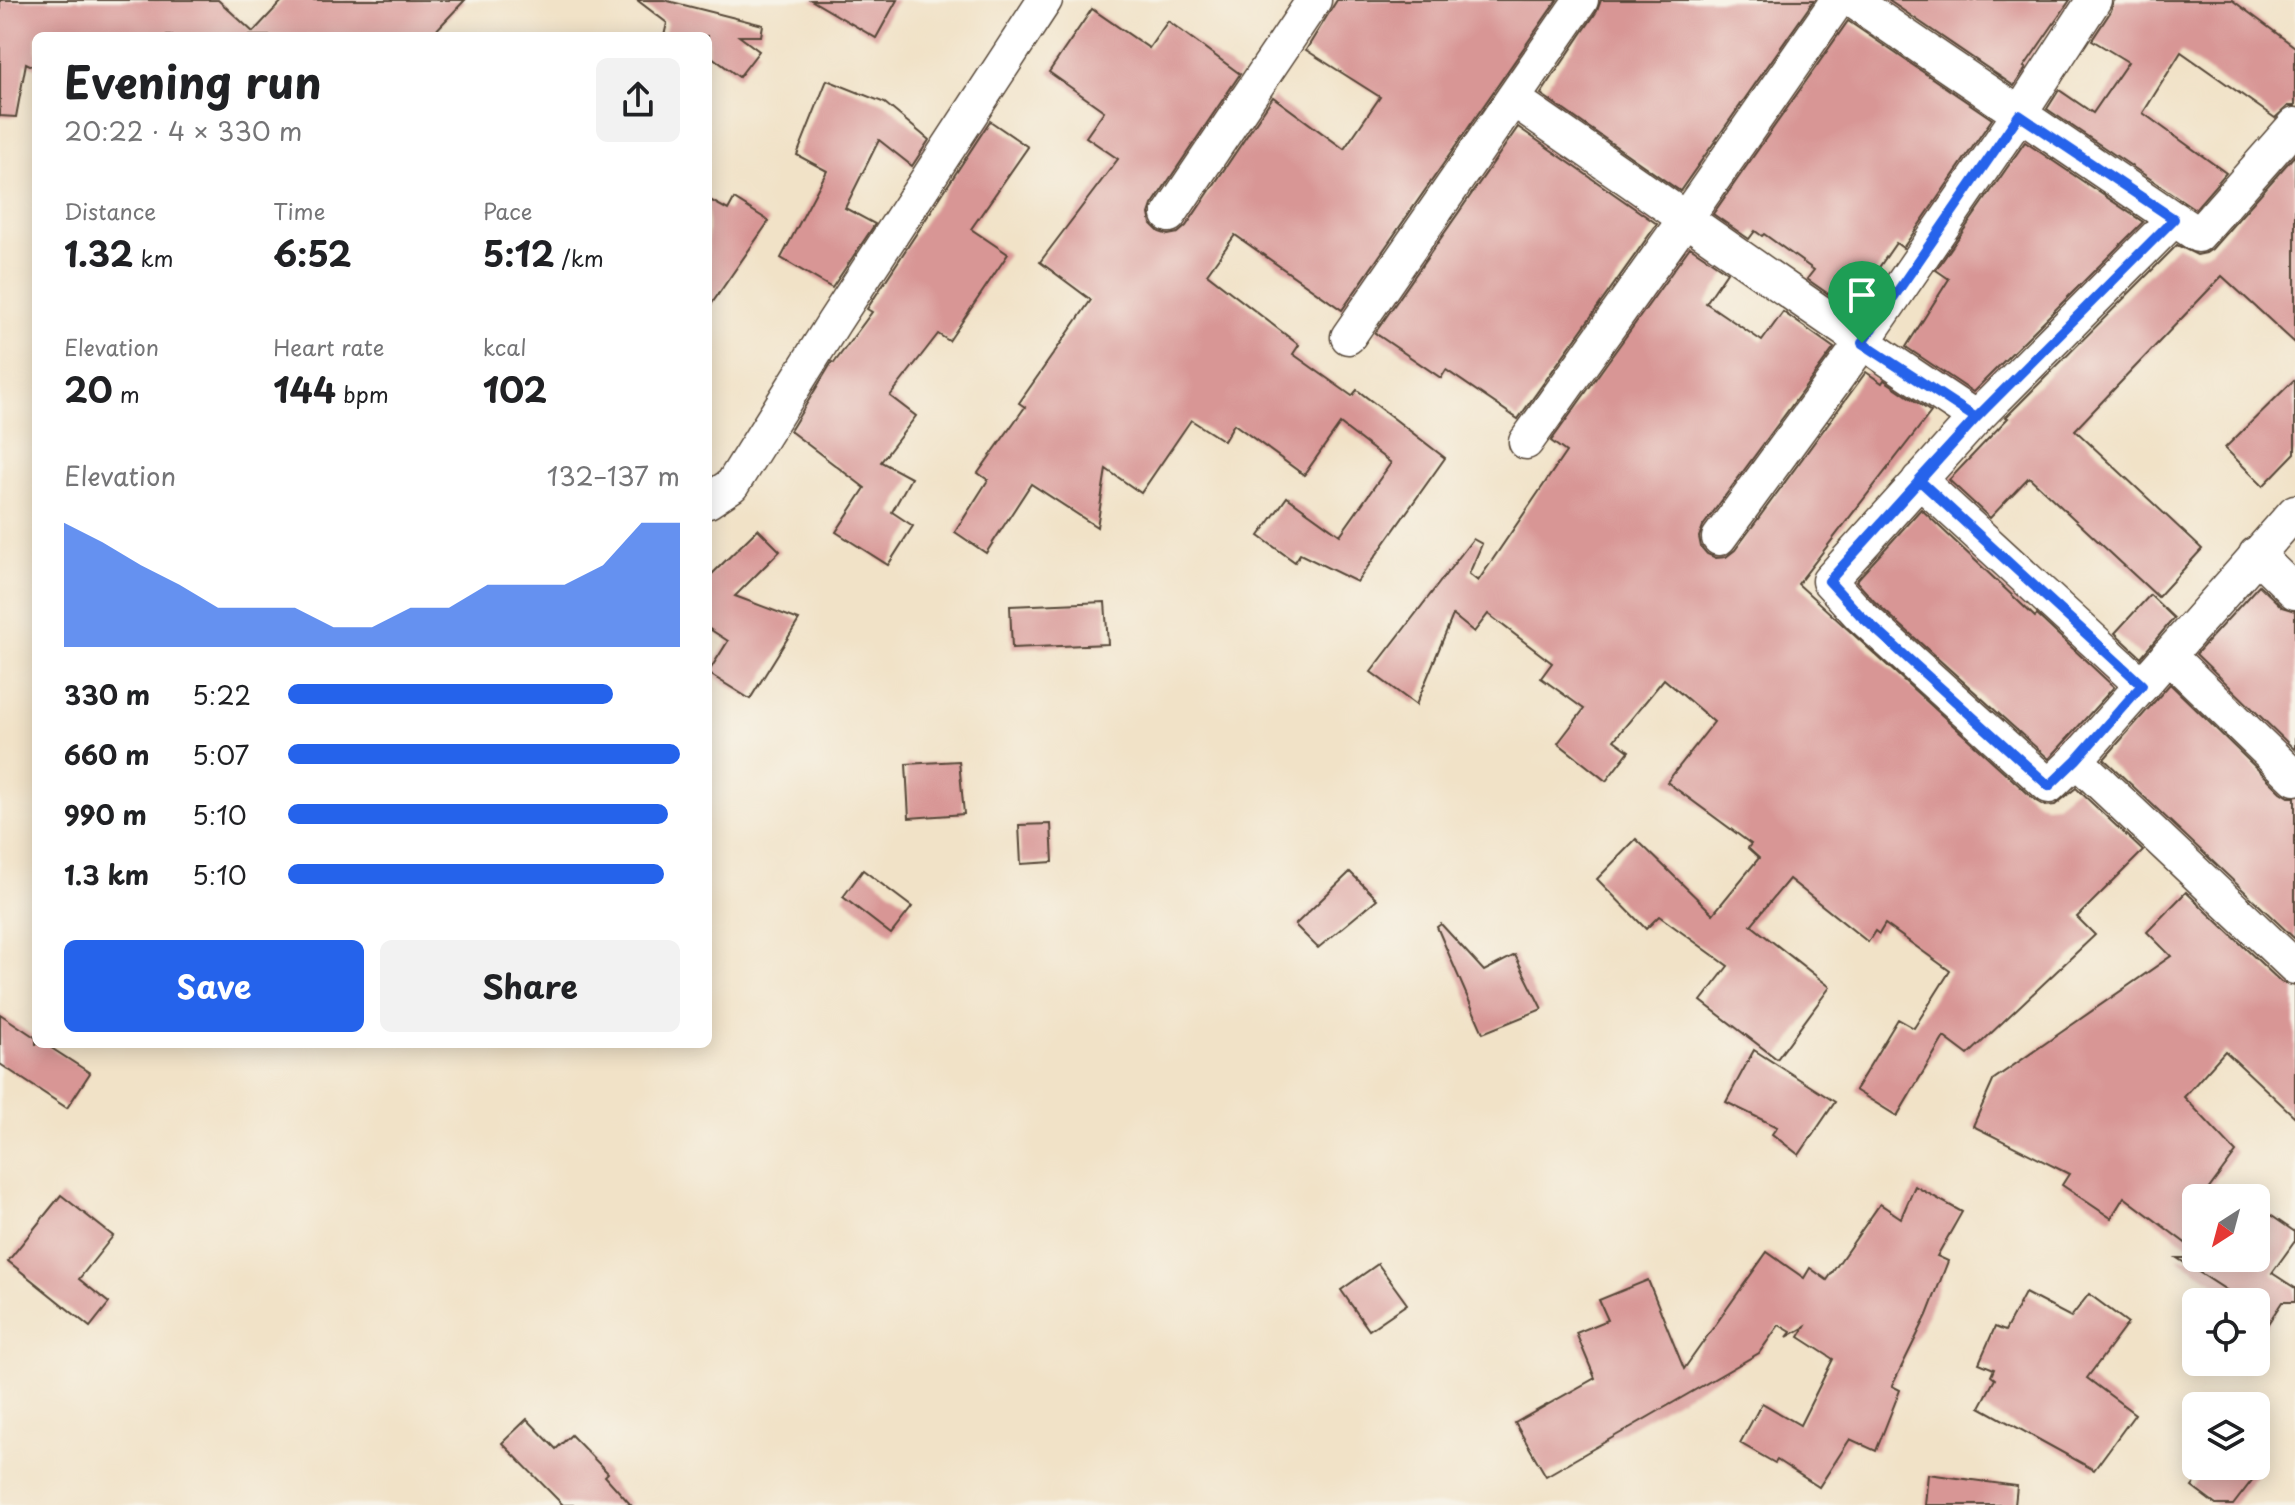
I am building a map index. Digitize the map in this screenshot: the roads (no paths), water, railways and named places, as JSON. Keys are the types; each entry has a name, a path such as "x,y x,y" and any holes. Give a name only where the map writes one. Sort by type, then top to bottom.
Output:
{"street":[{"path":"712,498 732,485 834,322 1045,0"},
{"path":"1169,215 1314,0"},
{"path":"1348,337 1581,0"},
{"path":"1526,442 1838,0"},
{"path":"1852,0 2198,235 2295,125"},
{"path":"1719,538 1862,343 2094,0"},
{"path":"1513,99 1862,343 1976,418"},
{"path":"2174,219 1976,418 1829,581 1860,615 2049,786 2076,760 2295,512"},
{"path":"1919,480 2142,685"},
{"path":"2256,554 2295,592"},
{"path":"2168,655 2295,778"},
{"path":"2076,760 2295,967"}]}
